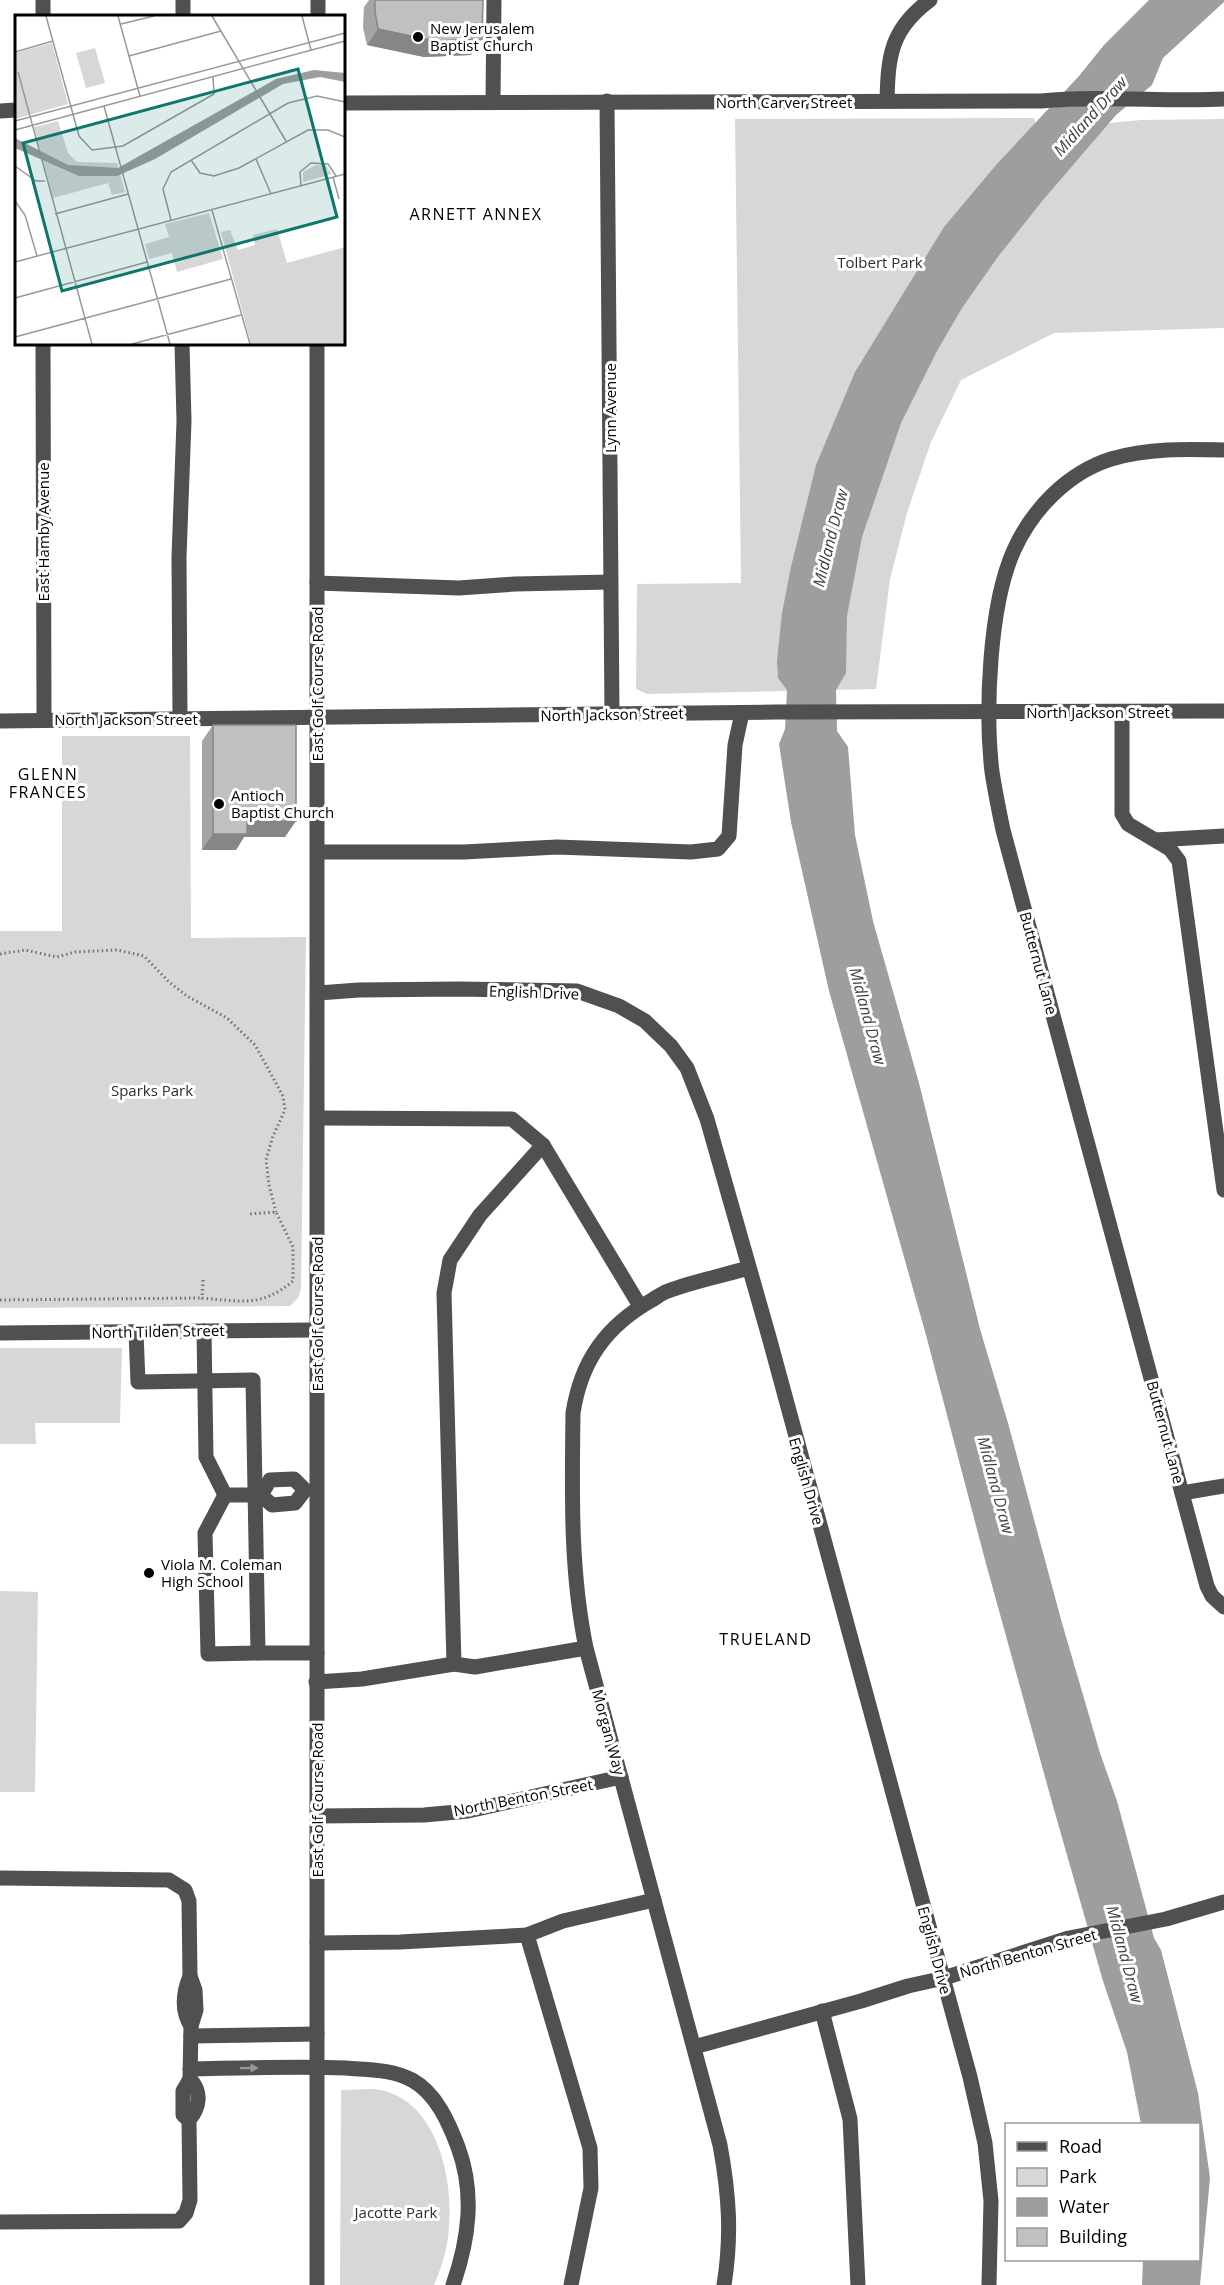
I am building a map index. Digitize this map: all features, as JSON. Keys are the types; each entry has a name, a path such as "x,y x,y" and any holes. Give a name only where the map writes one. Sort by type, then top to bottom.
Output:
{"street":[{"path":"493,102 494,0"},
{"path":"887,101 888,65 892,45 903,25 930,0"},
{"name":"North Carver Street","path":"345,103 1041,101 1067,98 1140,98 1188,101 1224,99"},
{"name":"Lynn Avenue","path":"607,101 612,714"},
{"name":"East Hamby Avenue","path":"43,345 44,720"},
{"path":"180,719 179,557 184,420 182,345"},
{"name":"East Golf Course Road","path":"317,345 318,1118 316,1330 310,1490 316,1653 317,2285"},
{"name":"Butternut Lane","path":"1224,450 1163,449 1110,459 1081,473 1050,496 1030,520 1014,550 1005,575 992,658 990,713 992,771 1003,830 1207,1586 1212,1596 1224,1607"},
{"path":"317,583 459,588 610,582"},
{"name":"North Jackson Street","path":"0,721 777,712 1224,711"},
{"path":"318,852 464,852 557,847 691,852 718,849 729,836 735,745 742,713"},
{"path":"1122,713 1122,814 1128,824 1170,849 1179,861 1224,1190"},
{"path":"1154,840 1224,836"},
{"name":"English Drive","path":"318,993 359,990 508,988 565,990 590,995 635,1015 671,1046 687,1068 707,1119 944,1978 985,2143 992,2224 989,2285"},
{"path":"318,1118 512,1119 543,1145 640,1306"},
{"path":"454,1664 444,1293 450,1260 480,1215 543,1145"},
{"name":"Morgan Way","path":"724,2285 730,2236 728,2188 715,2124 586,1648 577,1601 573,1529 573,1413 576,1394 588,1363 603,1338 640,1306 666,1291 748,1268"},
{"path":"204,1330 206,1457 225,1495"},
{"name":"North Tilden Street","path":"0,1333 316,1330"},
{"path":"136,1332 138,1382 253,1380 258,1495 258,1653"},
{"path":"225,1495 258,1495 272,1504 295,1503 310,1490 294,1479 270,1480 258,1495"},
{"path":"1182,1493 1224,1486"},
{"path":"225,1495 205,1533 208,1654 316,1653"},
{"path":"316,1682 362,1678 454,1664 476,1667 586,1648"},
{"name":"North Benton Street","path":"316,1816 424,1815 468,1811 621,1777"},
{"path":"0,1878 168,1880 185,1890 189,1901 190,1976 185,1989 184,2002 186,2019 191,2031 190,2074 199,2096 195,2113 189,2120 190,2200 186,2213 179,2221 0,2222"},
{"path":"317,1943 400,1942 527,1935 563,1921 654,1900"},
{"name":"North Benton Street","path":"694,2047 944,1978 1069,1938 1166,1918 1224,1902"},
{"path":"527,1935 590,2148 591,2188 571,2285"},
{"path":"822,2011 850,2119 858,2285"},
{"path":"191,2031 316,2034"},
{"path":"190,2074 316,2066 370,2069 393,2073 412,2080 439,2107 461,2154 468,2194 468,2225 465,2250 453,2285"}],"path":[{"path":"0,954 26,950 57,957 75,952 117,951 144,956 169,982 187,996 227,1018 255,1044 283,1096 285,1110 273,1136 266,1160 276,1212 293,1247 293,1281 280,1292 250,1302 202,1298 0,1300"},
{"path":"249,1214 276,1212"},
{"path":"202,1298 203,1280"}],"green space":[{"name":"Tolbert Park","path":"1034,118 1037,130 1141,120 1224,119 1224,328 1054,333 961,380 931,442 907,513 890,579 876,689 647,694 636,689 637,584 741,583 735,119"},
{"name":"Sparks Park","path":"62,736 190,736 191,938 306,937 301,1289 298,1298 290,1306 0,1308 0,931 62,931"},
{"path":"0,1348 122,1348 120,1423 35,1423 36,1444 0,1444"},
{"path":"0,1591 38,1592 35,1792 0,1792"},
{"name":"Jacotte Park","path":"371,2089 393,2094 410,2105 425,2120 436,2140 443,2161 450,2206 449,2227 444,2256 434,2285 340,2285 341,2090"}],"water":[{"name":"Midland Draw","path":"1149,0 1224,0 1163,58 1152,85 1116,115 1043,200 997,258 962,308 937,351 901,423 862,537 847,616 846,673 836,690 837,731 848,747 855,835 873,921 919,1083 980,1329 1062,1623 1100,1753 1117,1801 1154,1938 1161,1950 1198,2093 1210,2178 1200,2285 1142,2285 1143,2261 1200,2261 1200,2123 1141,2123 1127,2052 1103,1981 1053,1806 926,1335 829,991 791,822 779,744 785,729 787,690 778,678 777,661 782,613 791,567 816,465 855,372 944,227 996,165 1079,76 1104,45"}],"building":[{"name":"New Jerusalem Baptist Church","path":"375,0 483,0 482,39 435,41 378,29"},
{"name":"Antioch Baptist Church","path":"213,725 296,725 296,821 247,821 247,834 213,834"}],"place":[{"name":"New Jerusalem Baptist Church","path":"418,37"},
{"name":"Antioch Baptist Church","path":"219,804"},
{"name":"Viola M. Coleman High School","path":"149,1573"}],"district":[{"name":"ARNETT ANNEX","path":"476,214"},
{"name":"GLENN FRANCES","path":"48,783"},
{"name":"TRUELAND","path":"766,1639"}]}
